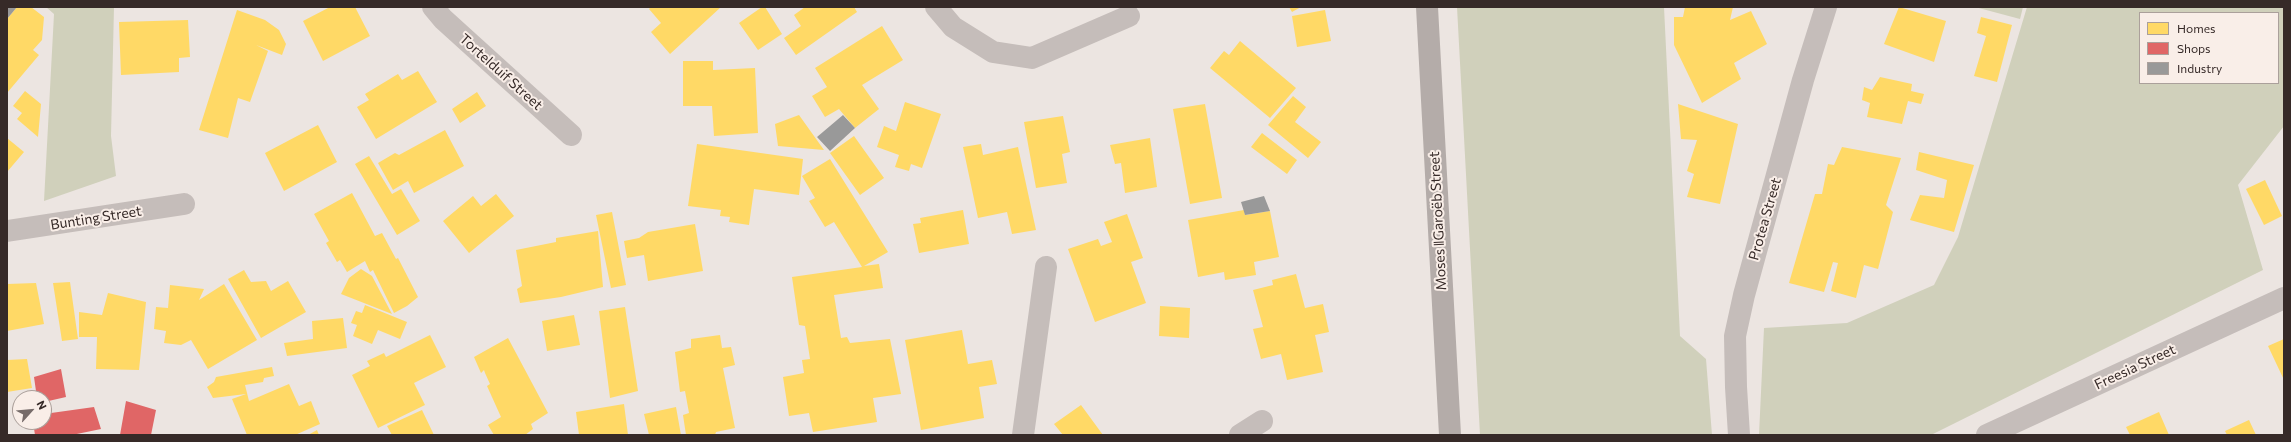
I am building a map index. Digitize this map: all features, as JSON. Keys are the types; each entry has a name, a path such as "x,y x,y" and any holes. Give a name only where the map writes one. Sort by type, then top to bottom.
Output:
{"main road":[{"name":"Moses ǁGaroëb Street","path":"1427,7 1450,435"}],"street":[{"name":"Tortelduif Street","path":"433,7 442,19 571,135"},
{"path":"936,7 953,27 993,52 1032,58 1129,16"},
{"name":"Protea Street","path":"1739,435 1735,336 1748,279 1826,7"},
{"name":"Bunting Street","path":"7,231 184,204"},
{"path":"1022,435 1046,267"},
{"name":"Freesia Street","path":"1987,435 2284,298"},
{"path":"1240,435 1262,421"}],"green space":[{"path":"46,7 114,7 111,136 116,176 44,201 54,14"},
{"path":"1457,7 1664,7 1680,336 1706,359 1712,435 1480,435"},
{"path":"1975,7 2023,7 2020,19"},
{"path":"2027,7 2284,7 2284,126 2238,185 2263,270 1931,435 1759,435 1764,328 1847,323 1934,285 1958,237"}],"building: Homes":[{"path":"17,7 31,7 44,17 42,40 33,50 39,55 7,93 7,19"},
{"path":"330,7 355,7 370,36 323,61 303,21"},
{"path":"651,7 721,7 670,54 651,32 661,23 649,9"},
{"path":"762,7 765,7 782,34 758,50 739,23"},
{"path":"805,7 854,7 857,12 796,55 784,38 801,26 794,15"},
{"path":"1289,7 1301,7 1292,12"},
{"path":"1685,7 1733,7 1730,20 1751,11 1767,44 1734,63 1741,79 1702,103 1674,45 1674,17 1683,17"},
{"path":"1899,7 1946,21 1934,62 1884,44"},
{"path":"237,10 265,20 279,30 286,44 282,55 256,45 268,51 250,102 238,98 228,138 199,130"},
{"path":"1325,10 1331,41 1297,47 1292,16"},
{"path":"1981,17 2012,25 1997,82 1974,76 1986,36 1977,33"},
{"path":"188,20 190,57 179,58 179,72 121,75 119,22"},
{"path":"882,26 903,60 862,85 879,109 855,128 839,109 825,117 812,96 827,87 815,68"},
{"path":"1240,41 1296,88 1270,118 1210,68 1224,51 1229,55"},
{"path":"683,61 713,61 713,70 755,68 758,133 714,136 712,106 683,106"},
{"path":"418,71 437,102 376,139 357,107 369,100 365,94 398,74 402,80"},
{"path":"1880,77 1912,84 1911,91 1924,94 1921,104 1908,101 1902,124 1867,117 1870,103 1862,100 1864,87 1872,90"},
{"path":"25,91 41,104 38,137 17,119 22,113 13,106"},
{"path":"477,92 486,106 460,123 452,109"},
{"path":"1293,96 1306,107 1295,122 1321,142 1308,158 1268,125"},
{"path":"905,102 941,114 922,168 911,164 909,171 895,167 899,155 877,147 884,126 896,131"},
{"path":"1205,104 1222,198 1190,204 1173,109"},
{"path":"1678,104 1738,124 1720,204 1687,197 1694,174 1687,171 1697,140 1681,139"},
{"path":"799,115 824,150 778,146 775,124"},
{"path":"1063,116 1070,152 1062,154 1067,183 1036,188 1024,122"},
{"path":"318,125 337,162 284,191 265,153"},
{"path":"445,130 464,166 414,193 408,181 393,190 378,163 395,153 399,155"},
{"path":"1262,133 1297,160 1287,174 1251,147"},
{"path":"854,136 884,178 860,195 830,153"},
{"path":"7,138 24,152 7,172"},
{"path":"1150,138 1157,187 1125,193 1121,163 1115,164 1110,145"},
{"path":"697,144 803,159 799,195 754,189 749,225 729,222 730,217 720,216 721,210 688,206"},
{"path":"981,144 983,155 1018,147 1036,230 1012,234 1007,212 978,218 963,147"},
{"path":"1842,147 1901,158 1886,205 1893,212 1878,269 1864,265 1856,298 1831,291 1838,263 1833,262 1824,292 1789,283 1815,194 1822,194 1828,164 1834,165"},
{"path":"1919,152 1974,165 1954,232 1910,220 1920,195 1944,198 1947,180 1916,170"},
{"path":"369,156 392,194 401,189 420,221 397,235 355,164"},
{"path":"830,159 888,252 864,266 879,264 883,288 834,295 841,338 847,337 850,343 890,339 901,394 873,398 877,422 813,432 809,413 789,416 783,377 804,373 802,360 810,359 805,326 799,325 792,277 862,267 834,222 825,227 809,201 815,198 802,176"},
{"path":"2265,180 2282,216 2264,225 2246,189"},
{"path":"352,193 375,236 382,233 396,259 398,258 418,297 407,306 394,313 373,270 370,272 365,261 347,272 340,260 337,262 326,243 329,241 314,214"},
{"path":"496,194 514,216 469,253 443,221 473,196 481,206"},
{"path":"963,210 969,244 919,253 913,224 921,223 920,218"},
{"path":"1244,210 1245,215 1270,211 1279,257 1254,262 1256,275 1225,280 1224,272 1198,277 1188,220"},
{"path":"612,212 626,285 611,288 596,215"},
{"path":"1127,214 1143,258 1131,262 1146,303 1095,322 1068,249 1098,239 1101,246 1112,242 1104,222"},
{"path":"695,224 703,271 648,281 644,255 627,258 624,241 639,238 648,232"},
{"path":"598,231 603,287 561,297 520,303 517,289 522,286 516,250 556,242 556,238"},
{"path":"361,269 372,276 392,314 341,294 349,278"},
{"path":"244,270 251,282 266,281 271,291 288,281 306,312 261,338 228,279"},
{"path":"1296,274 1305,308 1323,304 1329,332 1315,335 1323,372 1287,380 1281,354 1261,359 1253,329 1263,327 1253,290 1273,285 1272,280"},
{"path":"70,282 78,339 62,341 53,283"},
{"path":"36,283 44,324 7,331 7,284"},
{"path":"224,284 257,340 208,369 191,340 181,345 164,343 166,331 154,329 156,307 168,308 170,285 204,289 199,300"},
{"path":"108,293 146,302 139,370 96,369 97,337 79,337 79,312 102,315"},
{"path":"365,305 407,322 400,339 378,330 372,344 353,336 357,325 351,323 356,311 362,313"},
{"path":"1160,306 1190,308 1189,338 1159,336"},
{"path":"625,307 638,391 610,398 599,311"},
{"path":"574,315 580,345 547,351 542,321"},
{"path":"343,318 347,348 287,356 284,343 313,339 312,321"},
{"path":"962,330 968,364 992,360 997,384 979,387 984,418 921,430 905,340"},
{"path":"430,335 446,367 414,383 425,405 378,428 352,375 370,366 367,361 384,353 386,357"},
{"path":"720,335 722,348 731,347 735,365 723,368 735,428 716,432 715,435 686,435 683,415 689,413 685,391 680,392 675,352 691,348 691,339"},
{"path":"508,338 548,413 531,424 533,429 525,435 494,435 488,425 501,417 487,386 490,384 484,370 481,373 474,357"},
{"path":"2284,339 2284,380 2268,346"},
{"path":"27,359 32,388 7,392 7,360"},
{"path":"272,367 274,376 264,378 263,382 245,385 249,401 289,384 299,406 311,401 320,424 295,435 247,435 232,399 246,394 213,398 207,387 214,382 216,377"},
{"path":"624,404 628,435 579,435 576,412"},
{"path":"1081,405 1103,435 1063,435 1054,424"},
{"path":"676,407 681,435 649,435 644,414"},
{"path":"422,410 434,435 392,435 387,426"},
{"path":"2159,412 2169,435 2130,435 2126,427"},
{"path":"2249,420 2256,435 2227,435 2225,431"},
{"path":"317,430 319,435 308,435"}],"building: Shops":[{"path":"61,369 66,397 52,400 52,390 36,390 34,377"},
{"path":"126,401 156,410 151,435 120,435"},
{"path":"94,407 101,429 72,435 35,435 34,430 52,430 52,413"}],"building: Industry":[{"path":"7,7 17,7 7,19"},
{"path":"843,115 855,128 830,151 817,137"},
{"path":"1264,196 1270,211 1245,215 1241,202"}]}
